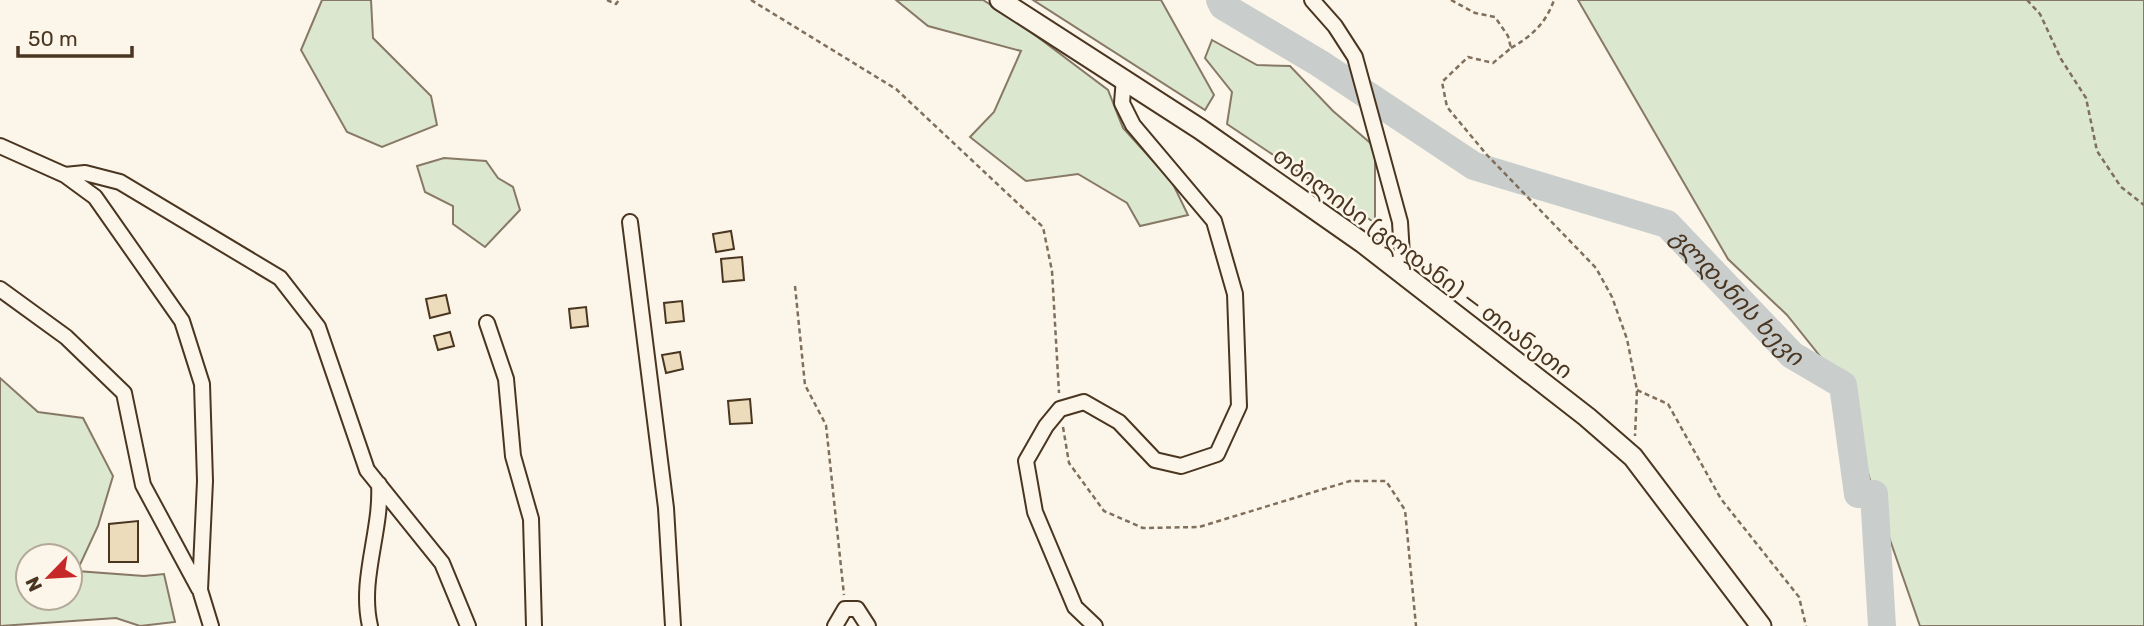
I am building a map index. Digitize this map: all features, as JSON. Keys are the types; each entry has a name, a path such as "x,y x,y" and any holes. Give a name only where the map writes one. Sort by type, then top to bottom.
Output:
{"main road":[{"name":"თბილისი (გლდანი) — თიანეთი","path":"1000,0 1124,78 1403,272 1587,417 1633,457 1761,626"}],"street":[{"path":"1312,0 1335,26 1355,57 1400,222 1403,272"},
{"path":"1095,626 1075,607 1040,524 1026,461 1046,426 1060,409 1084,402 1119,422 1154,460 1181,466 1216,454 1239,406 1235,294 1214,220 1133,125 1122,103 1124,78"},
{"path":"0,146 65,175 95,197 182,321 202,384 205,481 200,590"},
{"path":"65,175 85,173 120,182 280,278 318,327 367,470 442,563 468,626"},
{"path":"630,222 666,508 673,626"},
{"path":"0,289 66,337 124,393 143,485 200,590 211,626"},
{"path":"487,323 506,379 513,456 530,519 534,626"},
{"path":"370,626 367,613 370,558 380,503 379,484"},
{"path":"835,626 845,608 857,609 868,626"}],"path":[{"path":"607,0 616,4 619,0"},
{"path":"751,0 895,89 1043,227 1052,271 1060,409 1069,463 1104,511 1143,528 1199,527 1350,481 1386,481 1405,510 1416,626"},
{"path":"1451,0 1475,13 1495,18 1508,36 1511,48"},
{"path":"1554,0 1549,15 1532,36 1493,63 1468,57 1442,82 1447,107 1488,155 1596,268 1612,297 1627,339 1637,390 1633,457"},
{"path":"2027,0 2040,14 2061,59 2086,98 2097,151 2121,187 2144,205"},
{"path":"795,286 805,385 826,425 845,608"},
{"path":"1637,390 1668,404 1721,499 1799,597 1806,626"}],"green space":[{"path":"322,0 371,0 373,38 431,96 437,125 382,147 347,132 301,50"},
{"path":"896,0 983,0 1019,23 1108,90 1123,128 1172,182 1188,215 1140,226 1127,203 1078,174 1026,181 970,137 994,112 1021,51 928,26"},
{"path":"1033,0 1161,0 1214,95 1205,110"},
{"path":"1578,0 2144,0 2144,626 1920,626 1874,494 1843,385 1787,315 1728,259"},
{"path":"1212,40 1257,65 1290,66 1333,111 1375,147 1375,223 1227,124 1232,92 1205,58"},
{"path":"444,158 486,161 498,178 513,187 520,210 485,247 453,224 453,206 425,192 417,166"},
{"path":"0,378 38,412 83,418 113,476 98,526 84,556 84,542 14,542 14,612 84,612 84,572 144,576 164,574 175,622 140,626 116,618 0,626"}],"building":[{"path":"731,231 734,249 716,252 713,234"},
{"path":"742,257 744,280 723,282 721,259"},
{"path":"446,295 450,313 430,318 426,299"},
{"path":"682,301 684,321 666,323 664,303"},
{"path":"586,307 588,326 571,328 569,309"},
{"path":"450,332 454,346 438,350 434,336"},
{"path":"680,352 683,369 666,373 662,355"},
{"path":"750,399 752,423 730,424 728,401"},
{"path":"138,521 138,562 109,562 109,524"}],"waterway":[{"name":"გლდანის ხევი","path":"1220,0 1223,6 1319,63 1474,166 1667,224 1792,355 1843,385 1858,494 1874,494 1882,626"}]}
